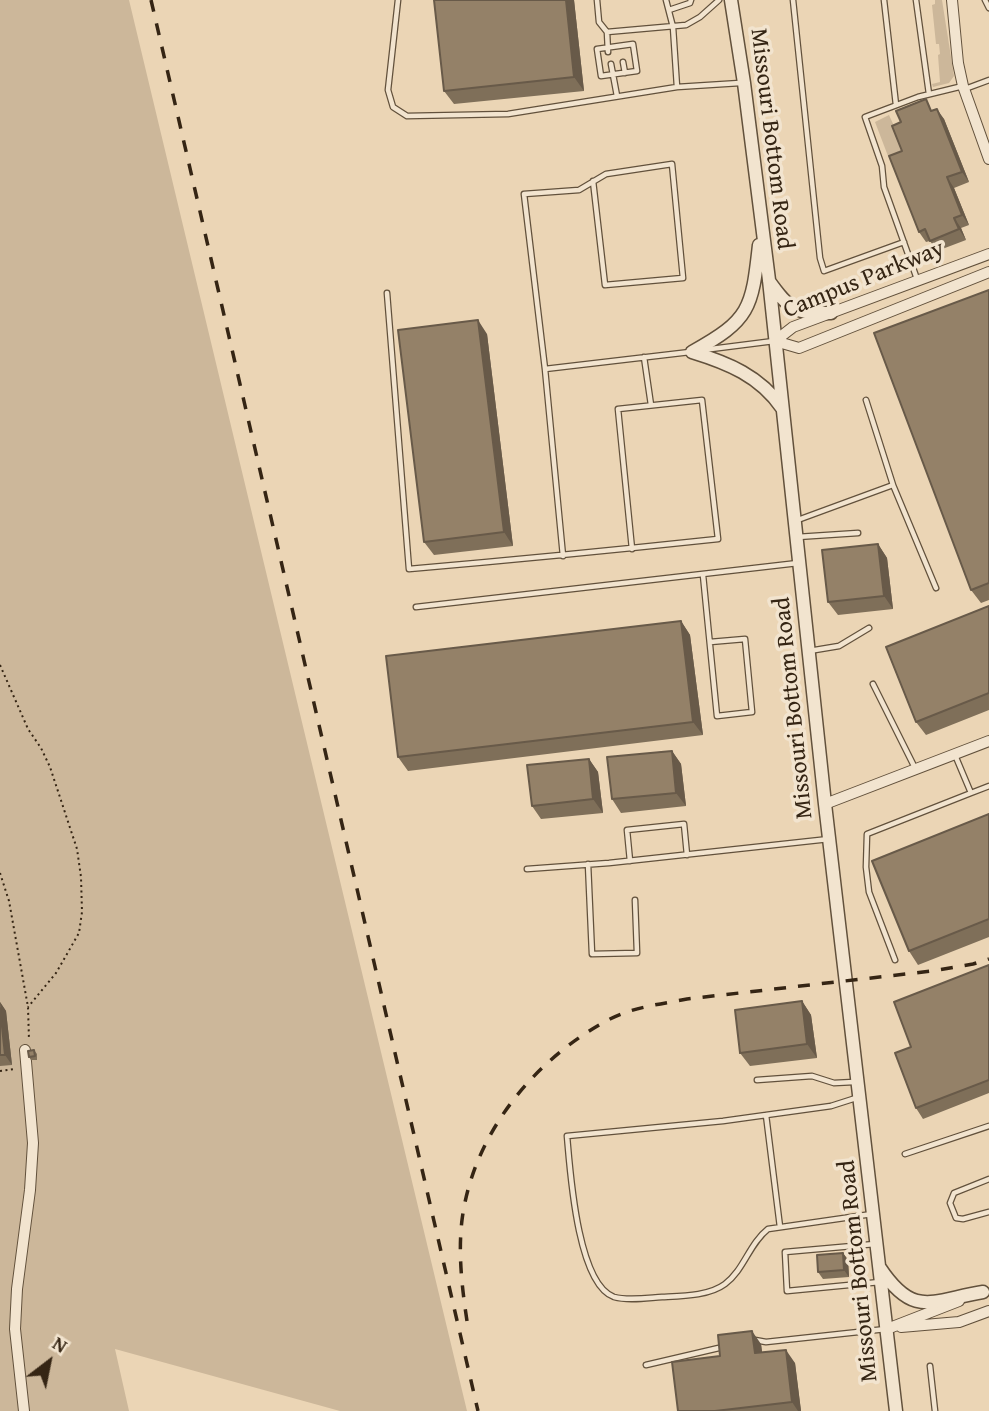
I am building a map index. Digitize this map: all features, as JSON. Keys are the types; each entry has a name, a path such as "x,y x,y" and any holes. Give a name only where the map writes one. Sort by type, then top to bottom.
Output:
{"street":[{"name":"Missouri Bottom Road","path":"731,0 769,280 825,804 896,1411"},
{"path":"952,0 958,63 989,159"},
{"path":"692,352 725,334 743,316 751,297 761,228"},
{"name":"Campus Parkway","path":"775,341 793,327 989,254"},
{"name":"Campus Parkway","path":"775,341 799,348 989,272"},
{"path":"769,280 781,298 792,307 806,314 831,313"},
{"path":"692,352 724,362 748,374 763,386 782,408"},
{"path":"825,804 989,741"},
{"path":"24,1411 15,1329 33,1143 26,1050"},
{"path":"880,1267 897,1290 912,1301 928,1303 986,1291"},
{"path":"887,1329 986,1291"},
{"path":"887,1329 959,1322 989,1311"}],"lane":[{"path":"398,0 388,90 393,107 407,116 508,114 677,87 744,83"},
{"path":"597,0 599,22 607,32 608,50"},
{"path":"666,0 673,27 677,87"},
{"path":"669,10 690,3 691,0"},
{"path":"607,32 687,25 700,18 719,0"},
{"path":"793,0 820,258 824,271 904,242"},
{"path":"884,0 896,105"},
{"path":"916,0 929,94"},
{"path":"985,0 989,8"},
{"path":"633,44 636,72 601,76 597,49 608,50 633,44"},
{"path":"623,62 625,73"},
{"path":"611,64 617,96"},
{"path":"917,280 884,187 882,166 865,117 929,94 964,88 989,80"},
{"path":"563,556 545,369 524,194 579,190 593,181 606,174 672,163 683,278 605,285 593,181"},
{"path":"387,293 410,569 563,556 718,539 702,400 618,409 632,548"},
{"path":"545,369 775,341"},
{"path":"645,357 651,405"},
{"path":"866,400 893,485 936,588"},
{"path":"794,521 893,485"},
{"path":"796,537 858,533"},
{"path":"416,607 799,563"},
{"path":"702,575 709,642 717,716 752,712 745,639 709,642"},
{"path":"809,651 839,646 869,628"},
{"path":"873,684 916,769"},
{"path":"955,754 971,793"},
{"path":"895,960 869,892 866,867 867,834 989,786"},
{"path":"630,861 626,830 638,828 684,824 687,855"},
{"path":"527,869 630,861 830,839"},
{"path":"587,864 592,954 637,953 635,900"},
{"path":"757,1080 813,1076 834,1083 859,1082"},
{"path":"860,1097 831,1106 723,1121 567,1136 574,1214 595,1280 612,1296 636,1299 702,1293 725,1285 743,1264 758,1236 768,1229 874,1213"},
{"path":"766,1115 780,1227"},
{"path":"905,1154 989,1126"},
{"path":"989,1179 954,1193 950,1203 956,1218 963,1219 989,1212"},
{"path":"877,1244 785,1252 787,1291 881,1282"},
{"path":"753,1340 766,1342 887,1329"},
{"path":"646,1365 726,1346"},
{"path":"930,1366 935,1411"}],"path":[{"path":"0,665 28,729 50,767 76,849 81,877 82,912 79,933 56,973 28,1007 9,901 0,873"}],"shaded area":[{"path":"0,0 129,0 467,1411 340,1411 115,1349 129,1411 0,1411"},
{"path":"935,0 942,0 954,76 949,83 933,87 932,84 940,82 939,44 936,44 932,5"},
{"path":"889,115 905,150 888,156 875,122"}],"building":[{"path":"434,0 566,0 574,77 444,91"},
{"path":"926,99 931,111 937,109 962,172 947,177 962,215 954,218 959,229 930,241 925,229 919,232 889,156 902,151 892,126 901,122 896,111"},
{"path":"989,290 989,583 971,590 874,333"},
{"path":"478,320 504,532 424,542 398,330"},
{"path":"878,544 884,596 828,602 822,550"},
{"path":"989,606 989,693 916,722 886,647"},
{"path":"681,621 693,722 398,757 386,656"},
{"path":"672,751 676,793 612,799 607,757"},
{"path":"589,759 593,799 532,806 527,765"},
{"path":"989,814 989,919 909,951 872,861"},
{"path":"989,965 989,1080 916,1108 895,1053 911,1047 894,1002"},
{"path":"802,1001 807,1044 740,1053 735,1010"},
{"path":"0,1008 5,1055 0,1055"},
{"path":"34,1050 35,1056 29,1057 28,1051"},
{"path":"843,1253 844,1270 818,1272 817,1255"},
{"path":"752,1331 755,1353 786,1350 792,1402 715,1411 678,1411 672,1362 720,1356 718,1335"}],"railway":[{"path":"151,0 478,1411"},
{"path":"467,1321 460,1245 468,1188 479,1158 512,1102 556,1055 582,1036 619,1015 658,1004 932,971 989,959"}]}
